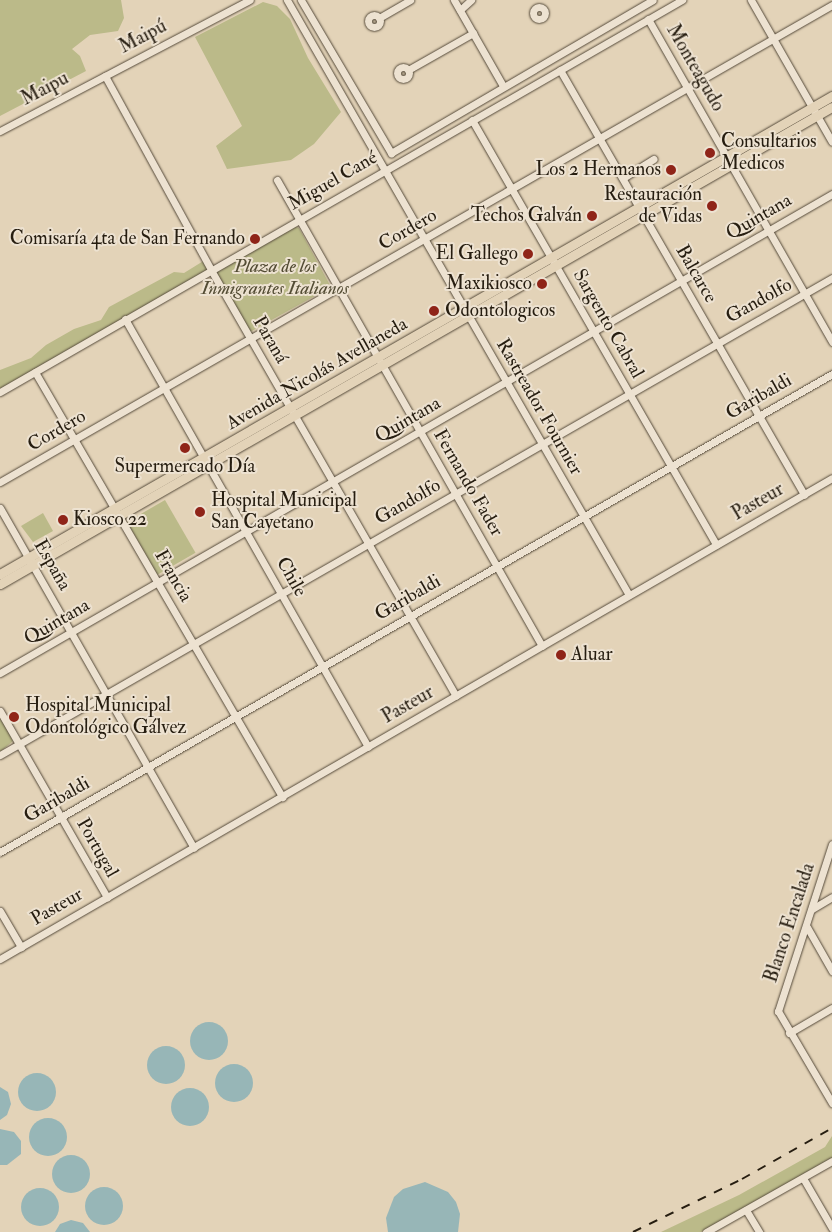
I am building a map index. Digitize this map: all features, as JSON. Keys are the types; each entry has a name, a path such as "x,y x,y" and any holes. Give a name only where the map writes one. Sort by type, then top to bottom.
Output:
{"main road":[{"name":"Avenida Nicolás Avellaneda","path":"0,584 31,562 117,512 814,112 832,96"},
{"name":"Avenida Nicolás Avellaneda","path":"814,112 832,107"},
{"name":"Avenida Nicolás Avellaneda","path":"0,574 31,562"}],"street":[{"name":"Maipú","path":"104,76 250,0"},
{"name":"Rastreador Fournier","path":"287,0 629,595"},
{"path":"300,0 391,153 653,0"},
{"path":"379,18 410,0"},
{"path":"457,5 464,0"},
{"path":"457,5 472,0"},
{"path":"532,0 536,7"},
{"name":"Miguel Cané","path":"0,392 682,0"},
{"path":"751,0 832,142"},
{"path":"457,5 503,86"},
{"name":"Cordero","path":"0,482 832,5"},
{"name":"Monteagudo","path":"648,19 832,342"},
{"path":"408,70 473,33"},
{"name":"Balcarce","path":"560,70 804,494"},
{"name":"Maipu","path":"0,131 104,76"},
{"name":"Paraná","path":"104,76 250,339 456,696"},
{"name":"Sargento Cabral","path":"472,120 716,545"},
{"path":"622,178 654,159"},
{"name":"Fernando Fader","path":"277,180 542,646"},
{"name":"Quintana","path":"0,673 832,194"},
{"name":"Gandolfo","path":"0,756 832,278"},
{"name":"Chile","path":"125,319 368,747"},
{"name":"Francia","path":"35,372 282,797"},
{"name":"Garibaldi","path":"0,852 832,374"},
{"name":"Pasteur","path":"0,959 832,478"},
{"name":"España","path":"0,508 194,848"},
{"name":"Portugal","path":"0,711 106,897"},
{"name":"Blanco Encalada","path":"790,1033 778,1012 807,927 832,844"},
{"path":"812,909 832,898"},
{"path":"0,911 21,947"},
{"path":"807,927 832,971"},
{"path":"832,1008 790,1033 832,1103"},
{"path":"706,1232 832,1162"},
{"path":"803,1178 832,1228"},
{"path":"746,1210 759,1232"}],"green space":[{"path":"0,0 121,0 124,18 118,31 90,35 72,49 80,56 86,71 0,116"},
{"path":"263,2 277,6 290,19 308,58 341,112 314,144 291,160 227,169 216,146 242,126 195,37"},
{"name":"Plaza de los Inmigrantes Italianos","path":"294,226 299,228 331,287 250,332 216,272"},
{"path":"205,260 211,270 0,391 0,370 31,358 46,345 74,329 101,320 109,307 174,272 184,273"},
{"path":"165,500 196,553 157,575 127,522"},
{"path":"43,513 53,531 33,542 21,526"},
{"path":"0,716 13,741 0,752"},
{"path":"832,1136 832,1159 746,1208 701,1232 661,1232 739,1195 825,1147"}],"water":[{"path":"209,1022 222,1028 228,1041 222,1054 209,1060 196,1054 190,1041 196,1028"},
{"path":"166,1046 179,1052 185,1065 179,1078 166,1084 153,1078 147,1065 153,1052"},
{"path":"234,1064 247,1070 253,1083 247,1096 234,1102 221,1096 215,1083 221,1070"},
{"path":"37,1073 50,1079 56,1092 50,1105 37,1111 24,1105 18,1092 24,1079"},
{"path":"0,1087 8,1092 11,1104 7,1115 0,1120"},
{"path":"190,1088 203,1094 209,1107 203,1120 190,1126 177,1120 171,1107 177,1094"},
{"path":"48,1118 61,1124 67,1137 61,1150 48,1156 35,1150 29,1137 35,1124"},
{"path":"0,1129 14,1132 21,1141 21,1154 7,1165 0,1165"},
{"path":"71,1155 84,1161 90,1174 84,1187 71,1193 58,1187 52,1174 58,1161"},
{"path":"425,1182 448,1192 456,1202 460,1214 458,1232 388,1232 386,1218 394,1197 403,1189"},
{"path":"104,1187 117,1193 123,1206 117,1219 104,1225 91,1219 85,1206 91,1193"},
{"path":"40,1188 53,1194 59,1207 53,1220 40,1226 27,1220 21,1207 27,1194"},
{"path":"71,1220 83,1223 90,1232 55,1232 60,1224"}],"railway":[{"path":"633,1232 742,1179 832,1128"}],"place":[{"name":"Consultarios Medicos","path":"710,153"},
{"name":"Los 2 Hermanos","path":"671,170"},
{"name":"Restauración de Vidas","path":"712,206"},
{"name":"Techos Galván","path":"592,216"},
{"name":"Comisaría 4ta de San Fernando","path":"255,239"},
{"name":"El Gallego","path":"528,254"},
{"name":"Maxikiosco","path":"542,284"},
{"name":"Odontologicos","path":"434,311"},
{"name":"Supermercado Día","path":"185,448"},
{"name":"Hospital Municipal San Cayetano","path":"200,512"},
{"name":"Kiosco 22","path":"63,520"},
{"name":"Aluar","path":"561,655"},
{"name":"Hospital Municipal Odontológico Gálvez","path":"14,717"}]}
